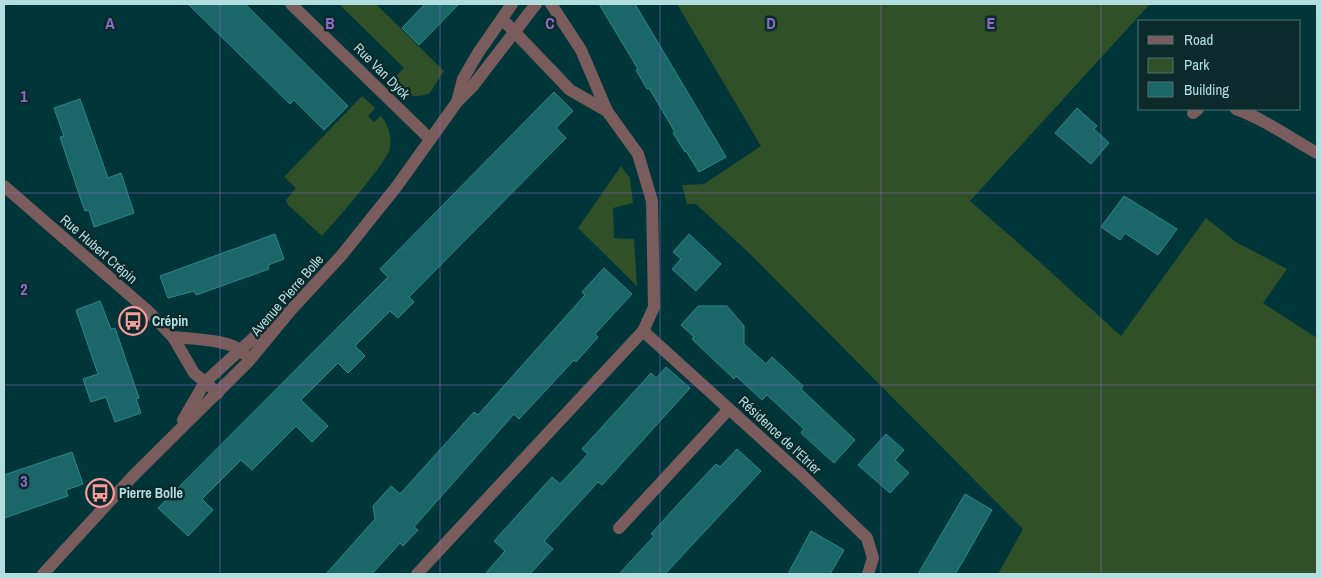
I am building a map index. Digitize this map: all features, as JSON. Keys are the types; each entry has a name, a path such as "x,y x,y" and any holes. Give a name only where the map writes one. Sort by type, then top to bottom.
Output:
{"street":[{"name":"Rue Van Dyck","path":"291,4 430,139"},
{"name":"Avenue Pierre Bolle","path":"43,574 177,431 249,362 291,310 347,248 397,186 457,102 463,79 478,53 512,4"},
{"path":"457,102 472,87 536,4"},
{"path":"416,574 643,331 654,307 652,201 638,154 607,111 581,50 550,4"},
{"path":"502,18 570,90 607,111"},
{"path":"1239,110 1262,118 1287,136 1317,153"},
{"name":"Rue Hubert Crépin","path":"4,186 148,311 173,337 194,373 218,393"},
{"path":"177,431 205,382 261,331 291,310"},
{"name":"Résidence de l'Etrier","path":"643,331 867,538 873,558 868,574"},
{"path":"173,337 221,342 240,350 249,362"},
{"path":"619,528 729,409"}],"green space":[{"path":"339,4 376,4 444,71 429,94 416,96 408,94 392,80 404,68"},
{"path":"677,4 1150,4 970,201 1121,336 1206,218 1236,242 1287,269 1263,303 1317,338 1317,574 998,574 1023,529 748,252 696,204 687,204 682,185 704,184 761,146"},
{"path":"362,96 375,108 368,116 374,122 381,116 386,123 390,136 390,148 371,178 322,236 288,205 286,200 296,188 284,177"},
{"path":"621,166 630,178 633,203 613,208 614,238 634,239 637,286 578,228"}],"building":[{"path":"188,4 245,4 348,106 324,130 294,100 290,104"},
{"path":"425,4 459,4 419,45 402,28"},
{"path":"599,4 635,4 726,157 699,172 673,133 675,132 649,88 647,89 636,70 638,69"},
{"path":"554,92 573,111 556,128 566,138 409,297 414,302 398,318 390,311 355,346 365,356 348,373 338,363 301,400 328,426 312,442 296,426 252,470 241,460 202,499 213,510 188,536 158,508 388,277 380,269"},
{"path":"80,99 108,178 121,173 134,213 94,227 89,210 85,211 81,200 60,137 64,136 54,108"},
{"path":"1077,108 1097,126 1094,129 1109,143 1091,164 1055,133"},
{"path":"1124,196 1177,229 1158,255 1125,233 1120,240 1101,227"},
{"path":"275,234 284,259 268,265 269,269 196,295 194,291 168,298 160,276"},
{"path":"689,234 721,264 696,291 672,269 681,259 673,252"},
{"path":"604,268 632,294 595,334 598,337 576,362 574,360 519,419 514,414 414,527 418,530 403,546 400,543 372,574 326,574 375,519 373,506 391,486 400,494 474,412 478,415 585,295 582,292"},
{"path":"100,301 111,329 115,328 139,398 136,399 141,413 115,422 106,397 91,402 83,379 98,374 76,310"},
{"path":"698,306 727,306 744,326 744,344 766,364 772,357 803,386 801,389 855,440 834,463 801,433 804,429 767,395 762,400 736,376 734,379 692,339 694,337 681,325"},
{"path":"666,367 690,388 602,485 598,482 544,541 553,549 530,574 485,574 505,551 494,541 552,477 560,484 588,454 582,449 651,373 656,378"},
{"path":"886,434 904,450 895,460 909,473 890,493 858,465"},
{"path":"737,449 761,471 665,574 619,574 654,536 651,534 681,501 716,464 720,467"},
{"path":"72,452 83,484 66,490 68,496 4,518 4,475"},
{"path":"965,494 992,510 963,561 955,574 918,574"},
{"path":"811,531 844,550 830,574 788,574"}],"place":[{"name":"Crépin","path":"133,321"},
{"name":"Pierre Bolle","path":"100,493"}]}
